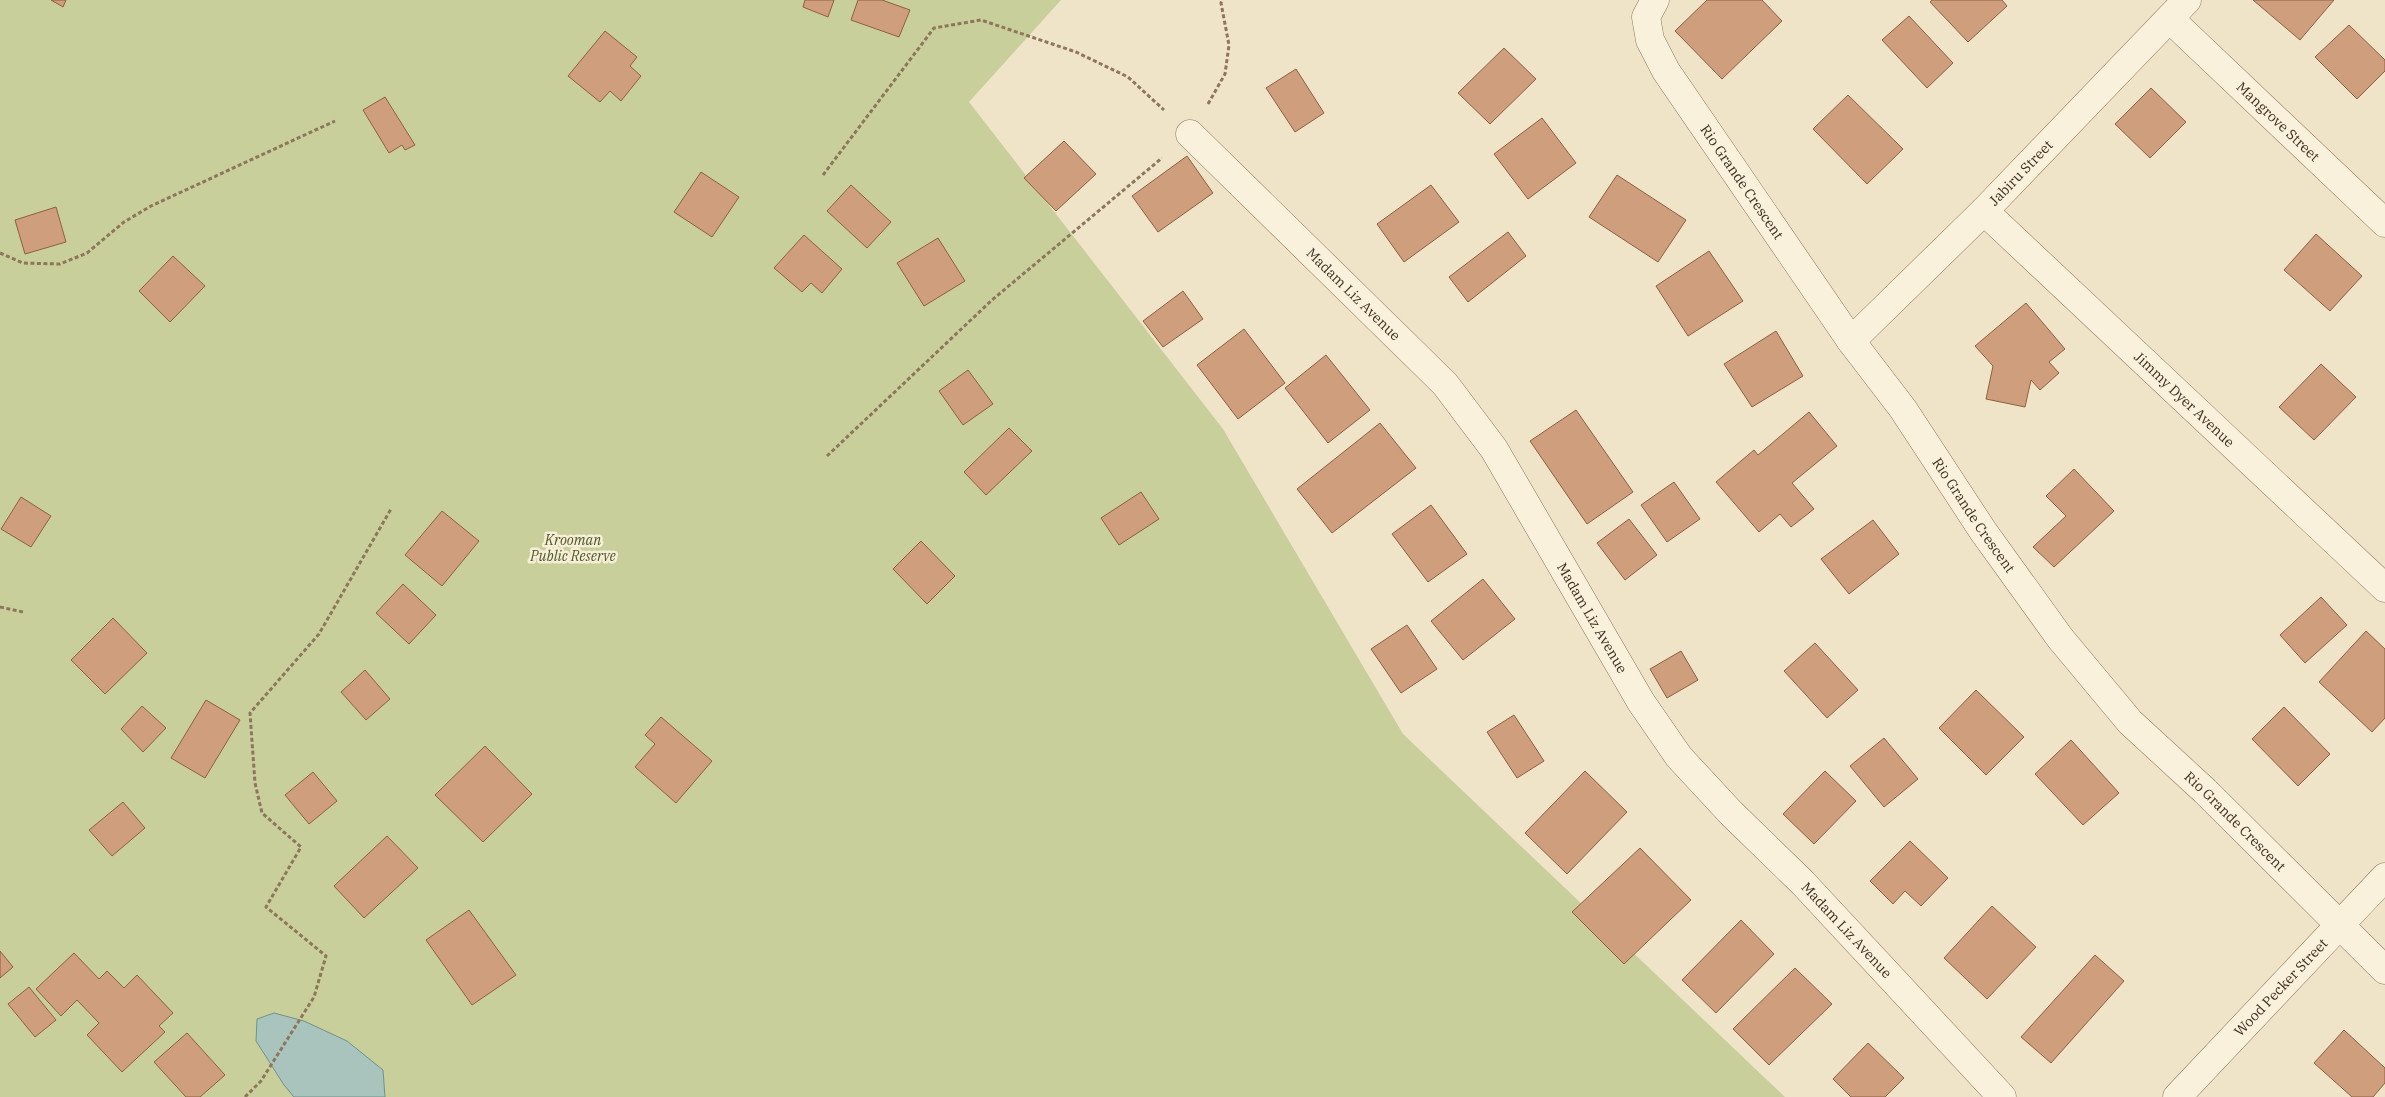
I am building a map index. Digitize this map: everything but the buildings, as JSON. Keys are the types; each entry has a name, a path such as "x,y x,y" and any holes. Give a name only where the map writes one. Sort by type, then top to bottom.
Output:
{"street":[{"name":"Rio Grande Crescent","path":"1655,0 1646,18 1650,40 1666,71 1850,342 1903,409 1983,531 2060,638 2130,722 2205,791 2385,970"},
{"name":"Jabiru Street","path":"1850,342 1984,211 2179,10"},
{"name":"Mangrove Street","path":"2179,10 2385,223"},
{"name":"Madam Liz Avenue","path":"1190,134 1445,384 1494,449 1636,694 1679,757 1730,813 1803,883 2002,1097"},
{"name":"Jimmy Dyer Avenue","path":"1984,211 2385,588"},
{"name":"Wood Pecker Street","path":"2177,1097 2385,877"}],"path":[{"path":"827,456 992,300 1190,134 1226,74 1229,45 1222,0"},
{"path":"823,175 934,28 981,20 1076,52 1128,78 1190,134"},
{"path":"0,253 23,263 60,264 87,253 124,222 151,206 229,172 335,121"},
{"path":"245,1097 261,1081 314,997 326,956 266,907 301,847 262,813 255,783 250,713 319,634 391,510"},
{"path":"0,607 23,612"}],"green space":[{"name":"Krooman Public Reserve","path":"0,0 1061,0 969,102 1223,429 1403,734 1785,1097 0,1097"}],"water":[{"path":"274,1013 304,1021 347,1041 383,1070 385,1097 294,1097 284,1085 256,1041 257,1019"}]}
